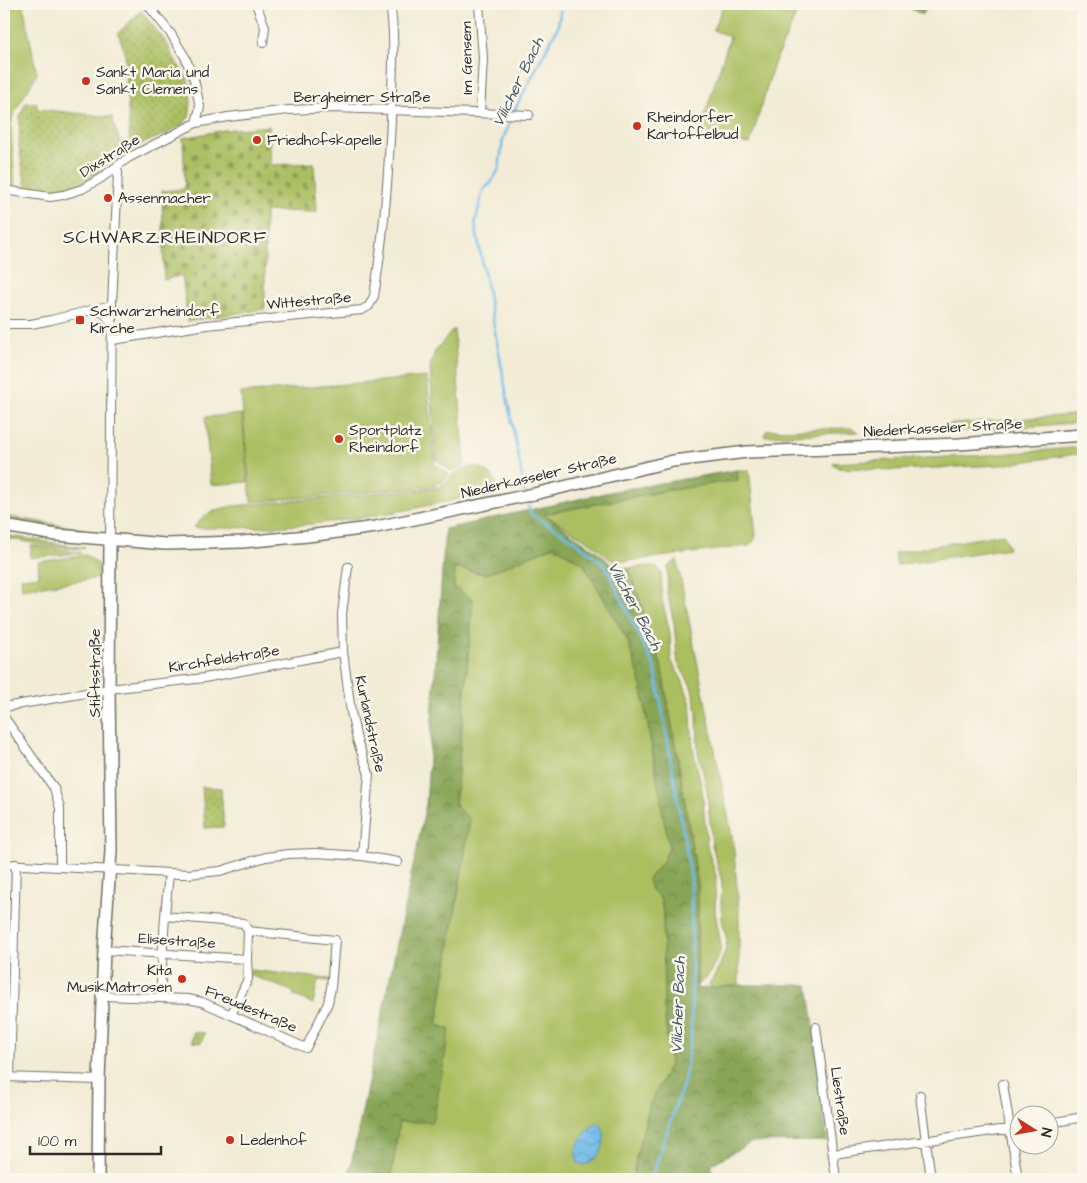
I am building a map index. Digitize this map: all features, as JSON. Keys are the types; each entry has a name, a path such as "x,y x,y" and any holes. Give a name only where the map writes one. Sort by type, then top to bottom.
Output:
{"main road":[{"name":"Niederkasseler Straße","path":"4,526 56,535 165,544 242,542 376,527 534,494 673,461 747,452 959,444 1083,435"},
{"name":"Stiftsstraße","path":"98,1179 99,1080 104,950 110,869 110,540"}],"street":[{"path":"147,4 171,34 194,79 200,106 196,123"},
{"path":"256,4 265,28 263,43"},
{"path":"390,4 394,40 391,110"},
{"name":"Im Gensem","path":"479,4 483,58 480,112"},
{"name":"Bergheimer Straße","path":"196,123 228,117 289,110 334,108 529,115"},
{"name":"Wittestraße","path":"113,340 206,325 362,310 369,306 374,296 384,220 391,110"},
{"name":"Dixstraße","path":"4,190 50,196 63,195 82,189 100,179 128,158 196,123"},
{"name":"Stiftsstraße","path":"110,540 112,305 118,172 116,167"},
{"path":"4,324 44,322 112,305"},
{"path":"79,312 100,311 109,318 113,330"},
{"name":"Kurlandstraße","path":"348,567 342,614 343,652 353,722 369,774 362,856"},
{"name":"Kirchfeldstraße","path":"4,707 109,689 204,678 343,652"},
{"path":"4,717 54,788 60,808 60,866"},
{"path":"4,864 169,873 208,873 266,857 288,854 315,853 362,856 398,862"},
{"path":"16,864 7,1077 99,1080"},
{"path":"160,998 169,873"},
{"path":"165,916 244,923 248,931 248,979 231,1015"},
{"name":"Freudestraße","path":"103,996 188,998 202,1002 306,1048 328,1003 332,988 335,940 248,931"},
{"name":"Elisestraße","path":"104,950 247,959"},
{"name":"Liestraße","path":"816,1027 836,1179"},
{"path":"1003,1084 1010,1126"},
{"path":"920,1095 931,1179"},
{"path":"1060,1121 1083,1117"},
{"path":"833,1154 1010,1129"},
{"path":"1015,1156 1018,1179"}],"green space":[{"path":"4,4 23,4 37,74 13,115 11,126 15,187 4,185"},
{"path":"724,4 801,4 774,64 750,144 697,138 730,37 713,30"},
{"path":"903,4 930,4 922,15"},
{"path":"141,11 167,43 173,58 187,77 190,87 191,104 189,117 183,124 170,132 130,149 125,52 118,33"},
{"path":"26,102 37,103 37,109 112,117 123,153 88,180 70,190 40,191 26,189 19,145 20,116"},
{"path":"269,126 271,165 314,163 317,212 265,211 265,309 188,321 182,275 164,280 162,191 185,189 183,138 224,130"},
{"path":"454,329 465,465 451,471 436,460 430,366 435,351"},
{"name":"Sportplatz Rheindorf","path":"427,377 435,466 438,466 449,475 442,483 436,483 436,486 251,502 241,393"},
{"path":"242,414 248,482 211,485 205,417"},
{"path":"1083,414 1083,422 993,429 902,432 916,427"},
{"path":"851,428 859,432 764,436 767,430"},
{"path":"1083,447 1083,453 1001,465 895,470 838,468 832,463 988,455"},
{"path":"476,466 491,475 499,490 406,510 336,521 267,527 194,528 201,519 227,507 437,488 458,471"},
{"path":"737,470 749,470 756,536 748,546 627,561 611,560 591,543 544,514 664,491 738,480"},
{"path":"737,470 738,480 664,491 544,514 599,553 614,567 629,568 661,665 698,886 697,989 739,985 808,985 827,1141 752,1142 712,1164 711,1179 633,1179 636,1158 650,1104 670,1065 664,1008 663,912 660,897 651,890 648,879 662,863 669,848 640,678 627,639 583,563 554,546 486,574 455,568 454,587 473,600 455,805 470,820 437,1025 450,1029 433,1122 399,1122 391,1179 348,1179 426,804 445,529 614,491"},
{"path":"4,516 84,529 83,531 4,520"},
{"path":"1003,534 1009,548 897,565 894,553"},
{"path":"4,535 85,548 78,549 46,545 4,538"},
{"path":"31,545 81,553 30,558"},
{"path":"554,546 583,563 627,639 640,678 669,849 662,863 648,879 651,890 660,897 663,912 664,1008 670,1065 650,1104 636,1158 633,1179 391,1179 399,1122 449,1029 437,1025 470,820 455,805 473,600 453,587 455,568 486,574"},
{"path":"86,555 98,564 99,578 22,589 21,578 39,576 38,562"},
{"path":"677,560 733,841 739,911 739,985 711,988 709,984 718,970 727,941 722,919 722,882 712,845 707,789 698,752 697,712 691,686 678,663 674,623 667,592 668,567"},
{"path":"657,567 661,573 662,599 670,633 671,660 682,680 690,701 693,748 702,789 707,846 716,875 715,911 721,946 719,955 708,976 697,985 698,886 681,778 661,665 629,568"},
{"path":"202,787 221,788 224,827 205,828"},
{"path":"250,970 329,979 329,981 318,980 313,1004 293,995 294,992 250,975"},
{"path":"193,1032 205,1033 201,1043 192,1042"}],"water":[{"path":"595,1124 601,1124 603,1130 604,1143 602,1148 591,1162 585,1165 578,1163 576,1157 577,1146 583,1136"}],"waterway":[{"name":"Vilicher Bach","path":"525,493 475,224 483,190 491,183 499,169 503,139 517,105 558,27 561,4"},
{"name":"Vilicher Bach","path":"526,498 531,514 571,538 605,565 655,668 691,878 692,961 691,1037 684,1082 651,1179"}],"place":[{"name":"Sankt Maria und Sankt Clemens","path":"86,81"},
{"name":"Rheindorfer Kartoffelbud","path":"637,126"},
{"name":"Friedhofskapelle","path":"257,140"},
{"name":"Assenmacher","path":"108,198"},
{"name":"Schwarzrheindorf Kirche","path":"80,320"},
{"name":"Sportplatz Rheindorf","path":"339,439"},
{"name":"Kita MusikMatrosen","path":"182,979"},
{"name":"Ledenhof","path":"230,1140"}],"district":[{"name":"SCHWARZRHEINDORF","path":"165,237"}]}
